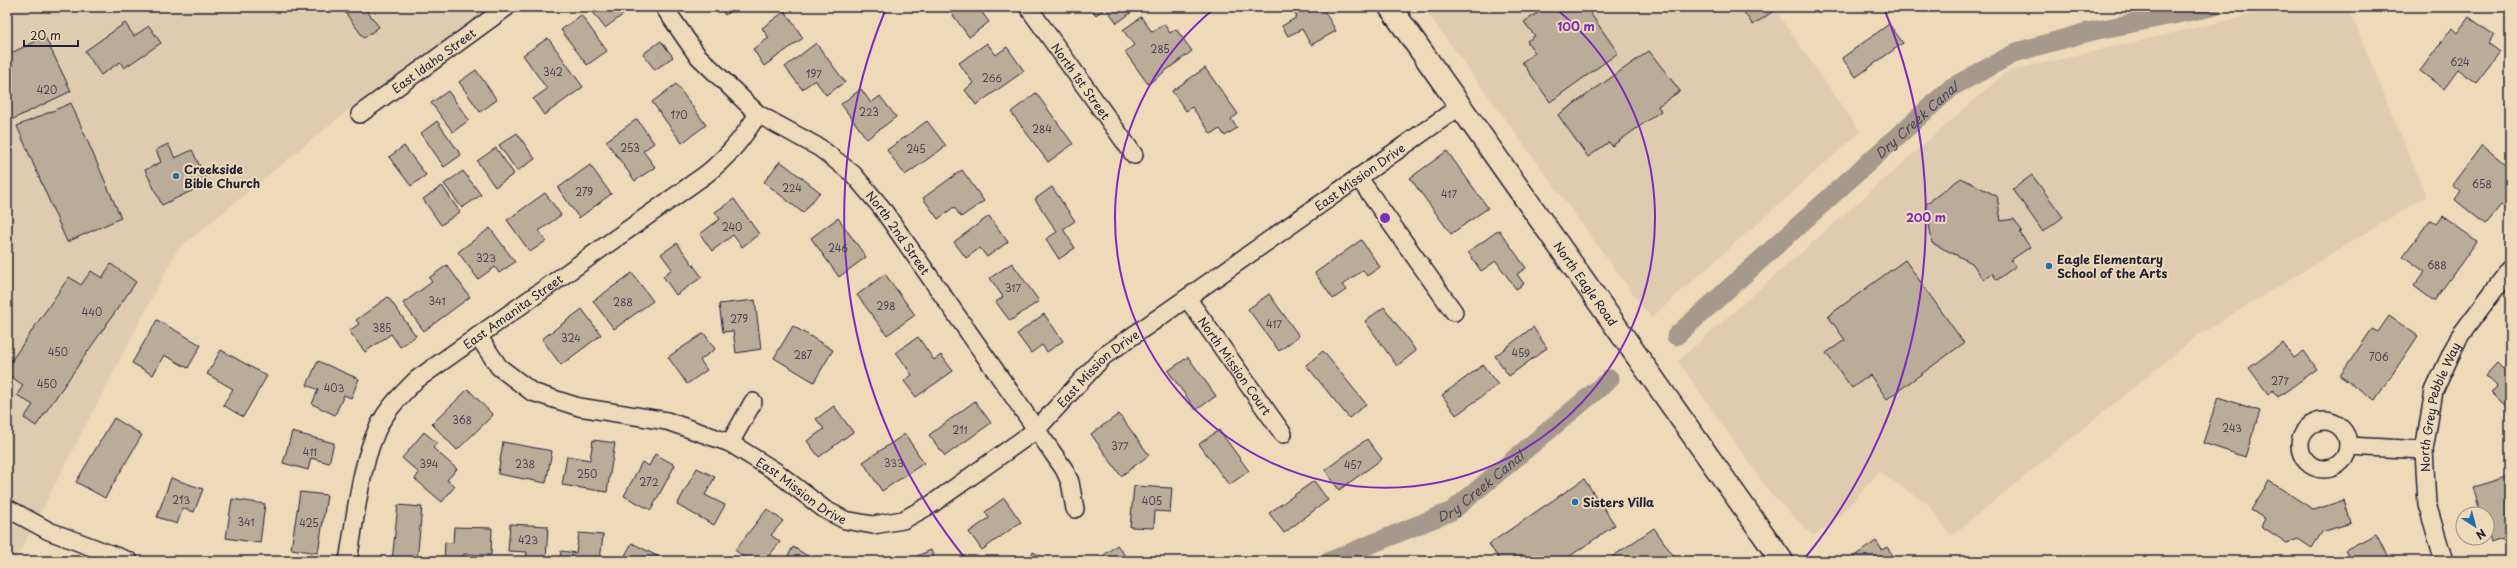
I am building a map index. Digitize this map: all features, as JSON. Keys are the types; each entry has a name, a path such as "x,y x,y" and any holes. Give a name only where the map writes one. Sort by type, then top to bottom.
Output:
{"main road":[{"name":"North Eagle Road","path":"1390,7 1459,107 1782,561"}],"street":[{"name":"East Idaho Street","path":"360,114 507,7"},
{"name":"North 2nd Street","path":"664,7 697,55 758,114 820,148 853,174 881,207 1064,469 1070,482 1075,509"},
{"name":"North 1st Street","path":"1028,7 1134,155"},
{"name":"East Mission Drive","path":"478,336 499,367 532,392 579,407 667,421 730,444 775,471 824,509 845,520 873,525 903,520 932,504 1036,430 1104,356 1459,107"},
{"name":"East Amanita Street","path":"348,561 371,445 382,420 397,399 416,380 705,175 730,154 758,114"},
{"path":"1358,178 1454,312"},
{"name":"North Grey Pebble Way","path":"2444,561 2427,504 2424,450 2434,391 2459,337 2510,269"},
{"name":"North Mission Court","path":"1187,298 1283,434"},
{"path":"730,444 753,402"},
{"path":"2348,446 2424,450"},
{"path":"7,508 49,531 129,561"}],"shaded area":[{"path":"7,7 491,7 348,110 177,250 15,561 7,561"},
{"path":"1423,7 1773,7 1860,132 1651,318"},
{"name":"Eagle Elementary School of the Arts","path":"2285,7 2348,7 2426,196 2197,336 1951,536 1928,504 1879,472 1830,526 1813,536 1771,494 1678,361 2006,72"}],"building":[{"path":"341,7 373,7 367,11 379,27 364,38"},
{"path":"589,7 619,7 624,14 605,28"},
{"path":"720,7 736,7 725,15"},
{"path":"947,7 978,7 989,22 969,37"},
{"path":"1090,7 1139,7 1117,23 1106,8 1096,15"},
{"path":"1291,7 1322,7 1336,31 1311,45 1302,29 1288,36 1282,26 1297,17"},
{"path":"1546,7 1586,7 1618,53 1550,102 1522,62 1535,53 1527,41 1535,36 1524,22"},
{"path":"1740,7 1773,7 1775,10 1753,25"},
{"path":"785,11 803,38 764,66 753,49 769,38 762,28"},
{"path":"581,15 607,51 587,65 561,30"},
{"path":"1141,17 1152,32 1164,24 1170,33 1176,29 1192,51 1148,84 1125,52 1134,45 1123,30"},
{"path":"2469,17 2494,35 2488,43 2500,52 2476,83 2458,70 2444,89 2420,71 2452,28 2457,33"},
{"path":"125,23 134,36 149,26 161,43 124,68 120,62 101,75 85,51"},
{"path":"1889,24 1903,43 1856,77 1842,58"},
{"path":"45,37 71,91 7,122 7,55"},
{"path":"548,38 583,87 544,115 533,99 547,89 523,55"},
{"path":"661,41 673,57 655,70 643,54"},
{"path":"816,43 845,82 826,95 815,80 802,89 785,67"},
{"path":"987,43 996,55 1007,47 1024,71 976,105 965,90 973,83 959,63"},
{"path":"1649,51 1680,91 1658,106 1661,111 1612,146 1609,142 1588,157 1558,115"},
{"path":"1205,68 1238,114 1231,119 1237,128 1225,136 1220,129 1211,134 1192,107 1186,111 1172,91"},
{"path":"476,70 497,100 480,112 459,82"},
{"path":"676,84 706,125 682,143 652,102"},
{"path":"861,89 871,103 880,96 896,117 867,139 841,104"},
{"path":"448,91 469,120 453,132 431,103"},
{"path":"1036,93 1073,144 1048,162 1011,112"},
{"path":"71,103 121,218 67,242 17,126"},
{"path":"637,119 654,143 643,151 655,167 635,181 606,141"},
{"path":"437,121 461,155 444,167 421,133"},
{"path":"927,121 946,146 905,175 887,150"},
{"path":"517,133 535,159 517,171 499,145"},
{"name":"Creekside Bible Church","path":"168,144 175,158 192,150 208,183 162,205 145,170 161,162 156,150"},
{"path":"2482,145 2510,168 2510,206 2507,210 2501,205 2485,224 2454,199 2460,192 2452,185"},
{"path":"404,146 426,175 411,186 389,157"},
{"path":"496,148 514,174 495,187 477,161"},
{"path":"1447,151 1488,208 1451,234 1410,178"},
{"path":"780,161 820,192 803,213 764,182"},
{"path":"590,165 611,194 579,218 558,188"},
{"path":"962,170 984,201 961,217 954,207 938,219 923,198"},
{"path":"463,171 481,195 462,208 444,184"},
{"path":"2032,175 2063,217 2043,232 2013,189"},
{"path":"1961,178 1997,196 2001,221 2014,219 2022,231 2020,233 2030,247 2011,260 2016,266 1997,280 1992,273 1984,280 1972,263 1932,243 1926,204"},
{"path":"442,186 460,212 441,225 423,199"},
{"path":"1052,187 1075,221 1063,229 1075,248 1059,259 1046,239 1057,232 1035,199"},
{"path":"545,193 561,215 539,231 546,241 530,252 507,220"},
{"path":"734,199 759,234 742,247 733,235 712,251 700,234 720,219 715,212"},
{"path":"989,216 1008,242 987,257 980,248 966,258 954,242"},
{"path":"2442,216 2477,241 2434,301 2414,286 2425,272 2403,256 2430,220 2436,224"},
{"path":"838,218 866,257 839,277 811,238"},
{"path":"490,228 515,262 499,273 495,267 478,279 458,252"},
{"path":"1499,230 1526,268 1517,274 1524,284 1516,289 1496,261 1481,271 1468,252"},
{"path":"1361,240 1380,267 1367,276 1363,270 1342,285 1346,290 1333,299 1315,273"},
{"path":"677,243 702,277 676,295 663,276 672,269 661,254"},
{"path":"1905,260 1964,343 1887,399 1870,375 1852,388 1826,353 1845,340 1828,316"},
{"path":"1012,263 1039,301 1010,321 996,302 1003,297 990,278"},
{"path":"111,264 136,282 36,426 24,418 33,405 17,395 23,385 7,374 7,367 69,277 81,285 91,271 102,278"},
{"path":"447,265 470,297 424,331 403,303 432,282 429,278"},
{"path":"632,273 653,301 614,329 593,301"},
{"path":"885,274 915,315 887,335 857,295"},
{"path":"1269,294 1299,336 1279,351 1248,309"},
{"path":"388,297 416,336 400,347 391,334 365,352 349,331 359,324 356,320"},
{"path":"755,300 761,349 736,353 733,331 723,332 719,304"},
{"path":"1384,307 1416,351 1397,366 1365,321"},
{"path":"582,309 601,335 561,365 542,339"},
{"path":"1044,314 1063,341 1047,352 1042,345 1031,353 1017,334"},
{"path":"2389,316 2418,336 2375,400 2340,376 2372,329 2378,332"},
{"path":"157,320 201,345 188,368 164,355 153,375 132,363"},
{"path":"793,326 833,350 814,382 774,358"},
{"path":"1533,327 1547,348 1509,376 1495,356"},
{"path":"704,333 715,349 700,360 707,370 687,384 668,357"},
{"path":"918,337 934,360 941,355 953,371 916,397 904,381 912,375 896,352"},
{"path":"2283,343 2294,358 2304,351 2317,369 2278,397 2273,390 2268,394 2249,368"},
{"path":"221,350 267,376 243,417 223,405 233,389 207,374"},
{"path":"1323,351 1366,404 1349,418 1306,365"},
{"path":"1188,357 1216,396 1196,410 1168,371"},
{"path":"318,361 359,379 351,398 344,395 335,415 312,404 318,390 307,385"},
{"path":"2510,361 2510,410 2491,392 2497,387 2485,376 2497,363 2503,369"},
{"path":"1483,365 1498,385 1456,415 1442,395"},
{"path":"468,389 493,415 457,450 432,424"},
{"path":"2218,397 2260,411 2245,457 2203,443"},
{"path":"975,401 991,423 945,456 929,435"},
{"path":"834,406 853,432 819,457 807,441 824,429 816,419"},
{"path":"1119,414 1149,455 1121,476 1091,434"},
{"path":"114,418 142,435 105,498 76,482"},
{"path":"1219,430 1249,471 1229,485 1199,444"},
{"path":"292,432 334,443 329,463 311,458 308,470 283,463"},
{"path":"424,432 437,443 433,448 457,469 447,480 455,486 442,502 415,479 419,473 402,458"},
{"path":"905,434 924,463 882,491 863,462"},
{"path":"1367,439 1382,459 1339,490 1325,470"},
{"path":"593,440 615,443 607,492 562,485 567,456 590,460"},
{"path":"503,442 552,451 546,483 498,474"},
{"path":"655,454 675,465 651,510 624,496 642,462 649,466"},
{"path":"697,468 715,477 705,495 725,505 714,525 677,505"},
{"path":"2510,476 2510,537 2495,542 2495,506 2479,506 2473,487"},
{"path":"171,478 203,489 194,512 183,508 177,524 157,517"},
{"name":"Sisters Villa","path":"1584,479 1615,525 1563,561 1500,561 1489,544"},
{"path":"1314,481 1328,500 1284,533 1269,513"},
{"path":"2269,481 2314,510 2344,500 2351,523 2322,532 2312,548 2298,539 2287,543 2261,526 2265,519 2251,510"},
{"path":"1134,486 1172,488 1170,512 1155,511 1154,528 1130,527"},
{"path":"300,492 327,495 318,553 291,549"},
{"path":"1004,498 1021,522 982,550 969,532 989,518 985,512"},
{"path":"232,499 265,504 260,543 226,538"},
{"path":"398,505 422,507 417,561 392,561"},
{"path":"767,509 783,521 771,535 780,542 765,561 749,561 735,550"},
{"path":"510,524 548,526 546,561 526,561 527,552 508,551"},
{"path":"454,527 492,528 491,555 464,554 464,561 444,561 445,542 453,543"},
{"name":"Sisters Villa","path":"1654,528 1677,561 1606,561"},
{"path":"579,533 603,535 600,561 560,561 561,551 576,553"},
{"path":"2376,534 2390,561 2351,561 2345,550"},
{"path":"1876,541 1882,550 1887,547 1894,557 1889,561 1856,561 1853,557"},
{"path":"632,543 667,561 622,561"},
{"path":"1117,545 1129,561 1102,561 1100,558"},
{"path":"793,547 816,561 785,561"},
{"path":"931,550 935,561 911,561 910,559"},
{"path":"1033,552 1049,561 1028,561"}],"waterway":[{"name":"Dry Creek Canal","path":"1676,336 1952,87 2017,52 2088,32 2212,7"},
{"name":"Dry Creek Canal","path":"1330,561 1452,511 1610,379"}],"place":[{"name":"Creekside Bible Church","path":"176,176"},
{"name":"Eagle Elementary School of the Arts","path":"2049,266"},
{"name":"Sisters Villa","path":"1575,502"}]}
